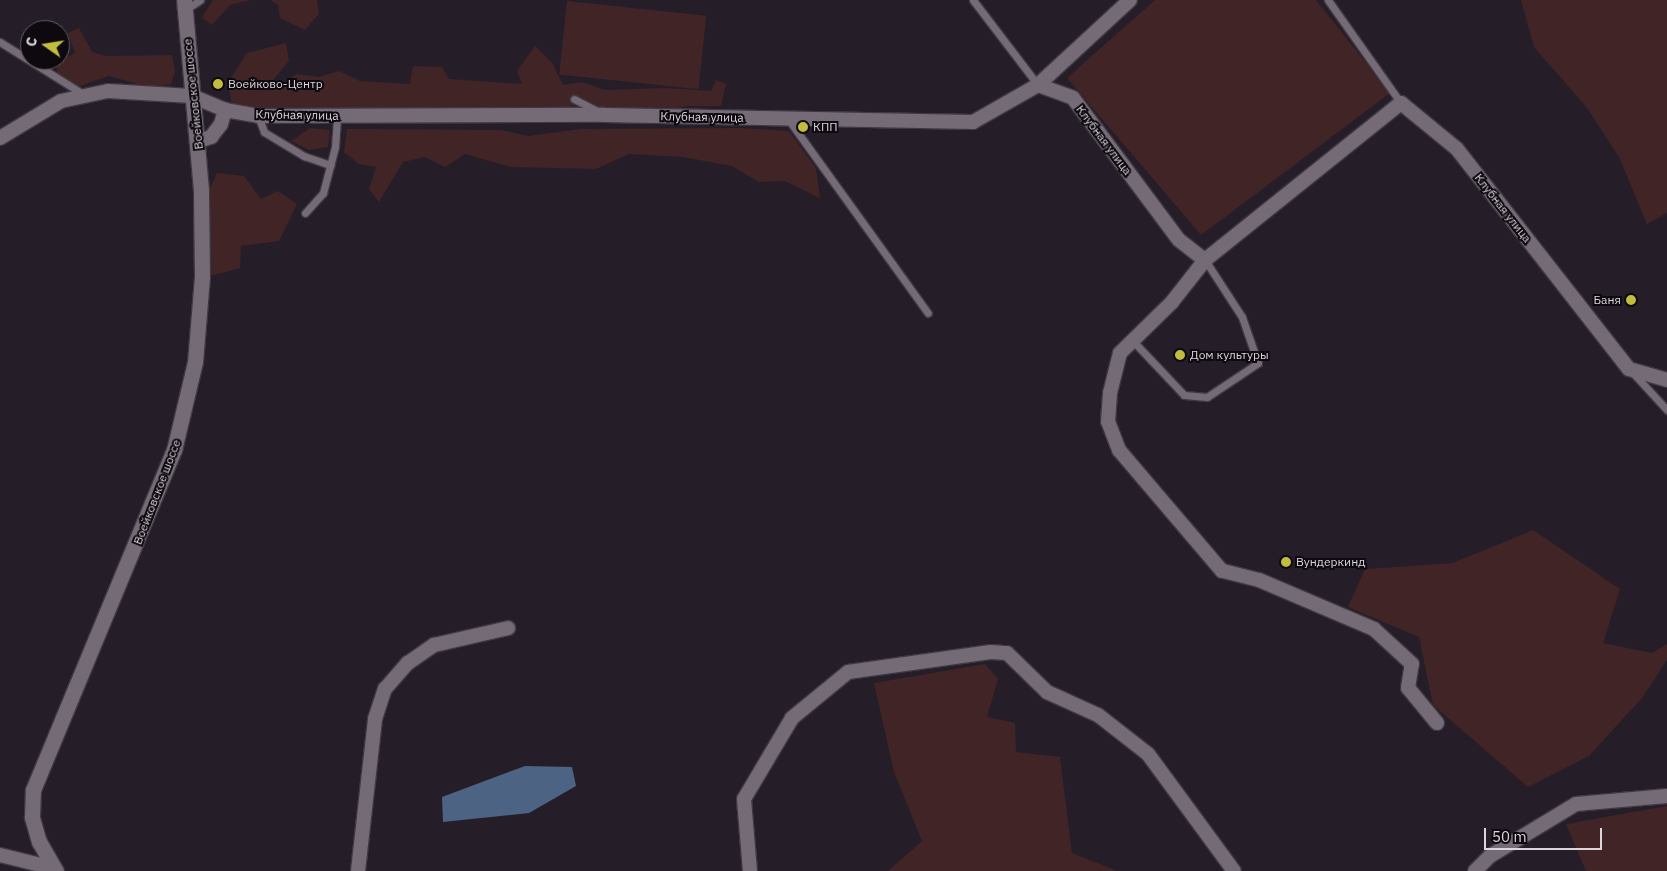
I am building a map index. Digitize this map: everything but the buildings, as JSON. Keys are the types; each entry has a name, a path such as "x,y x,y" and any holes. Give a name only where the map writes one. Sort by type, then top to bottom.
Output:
{"street":[{"path":"1038,85 1130,0"},
{"name":"Воейковское шоссе","path":"54,869 39,842 32,817 33,790 174,450 195,362 202,277 198,140 192,96 185,5"},
{"name":"Клубная улица","path":"192,96 225,110 258,116 604,115 973,122 1038,85 1073,98 1180,240 1205,260"},
{"path":"0,138 61,101 83,94 108,92 192,96"},
{"path":"1401,103 1205,260 1172,302 1120,353 1110,393 1108,422 1118,450 1222,571 1259,580 1374,629 1412,664 1408,688 1437,723"},
{"name":"Клубная улица","path":"1401,103 1457,149 1629,369"},
{"path":"198,140 211,137 221,124 225,110"},
{"path":"1629,369 1667,380"},
{"path":"358,871 375,719 385,689 408,664 434,645 508,628"},
{"path":"750,871 744,799 792,718 848,672 991,652 1006,653 1047,692 1098,715 1148,754 1234,871"},
{"path":"1475,871 1490,856 1576,804 1667,796"},
{"path":"0,855 54,869"}],"lane":[{"path":"185,5 200,0"},
{"path":"972,0 1038,85"},
{"path":"1328,0 1401,103"},
{"path":"0,42 83,94"},
{"path":"574,98 604,115"},
{"path":"258,116 264,132 304,156 330,165"},
{"path":"305,213 323,193 335,147 337,116"},
{"path":"787,118 928,313"},
{"path":"1133,342 1184,396 1207,397 1258,363 1242,317 1205,260"},
{"path":"1629,369 1667,410"}],"shaded area":[{"path":"213,0 250,0 230,5 212,25 202,18"},
{"path":"271,0 317,0 319,14 305,30 280,18 278,5"},
{"path":"1155,0 1316,0 1390,93 1201,235 1067,78"},
{"path":"1521,0 1667,0 1667,213 1647,224 1620,159 1588,109 1534,47"},
{"path":"567,1 706,16 698,89 559,75"},
{"path":"79,28 92,52 106,56 172,55 175,72 171,84 152,88 109,76 77,87 59,81 57,70 70,70 70,56 75,53 70,39 70,32"},
{"path":"286,43 289,61 273,80 280,87 296,74 319,77 339,71 360,81 410,84 413,66 442,67 449,79 522,84 517,71 535,46 553,64 563,85 582,82 605,90 666,88 711,91 716,80 726,84 721,106 686,106 670,112 601,108 586,101 565,109 380,108 361,112 275,112 232,105 228,83 247,53"},
{"path":"310,128 330,130 328,147 309,150 291,141"},
{"path":"740,128 789,131 816,168 820,198 785,181 759,182 732,166 683,157 629,154 596,169 511,167 465,154 445,167 425,157 403,162 379,202 369,189 376,167 359,164 344,152 347,129 501,130 528,136 581,129"},
{"path":"217,173 244,176 261,199 278,191 297,204 279,241 241,246 240,268 210,276 204,264 205,200"},
{"path":"1533,530 1620,589 1603,643 1652,653 1667,644 1667,660 1642,698 1589,756 1528,787 1433,705 1419,637 1348,607 1365,569 1453,563"},
{"path":"985,664 998,679 987,717 1015,723 1016,752 1060,757 1072,853 1117,871 888,871 922,841 894,772 874,683"},
{"path":"1667,806 1667,871 1586,871 1566,824"}],"water":[{"path":"525,766 572,767 576,786 529,813 443,822 442,797"}],"place":[{"name":"Воейково-Центр","path":"218,84"},
{"name":"КПП","path":"803,127"},
{"name":"Баня","path":"1631,300"},
{"name":"Дом культуры","path":"1180,355"},
{"name":"Вундеркинд","path":"1286,562"}]}
